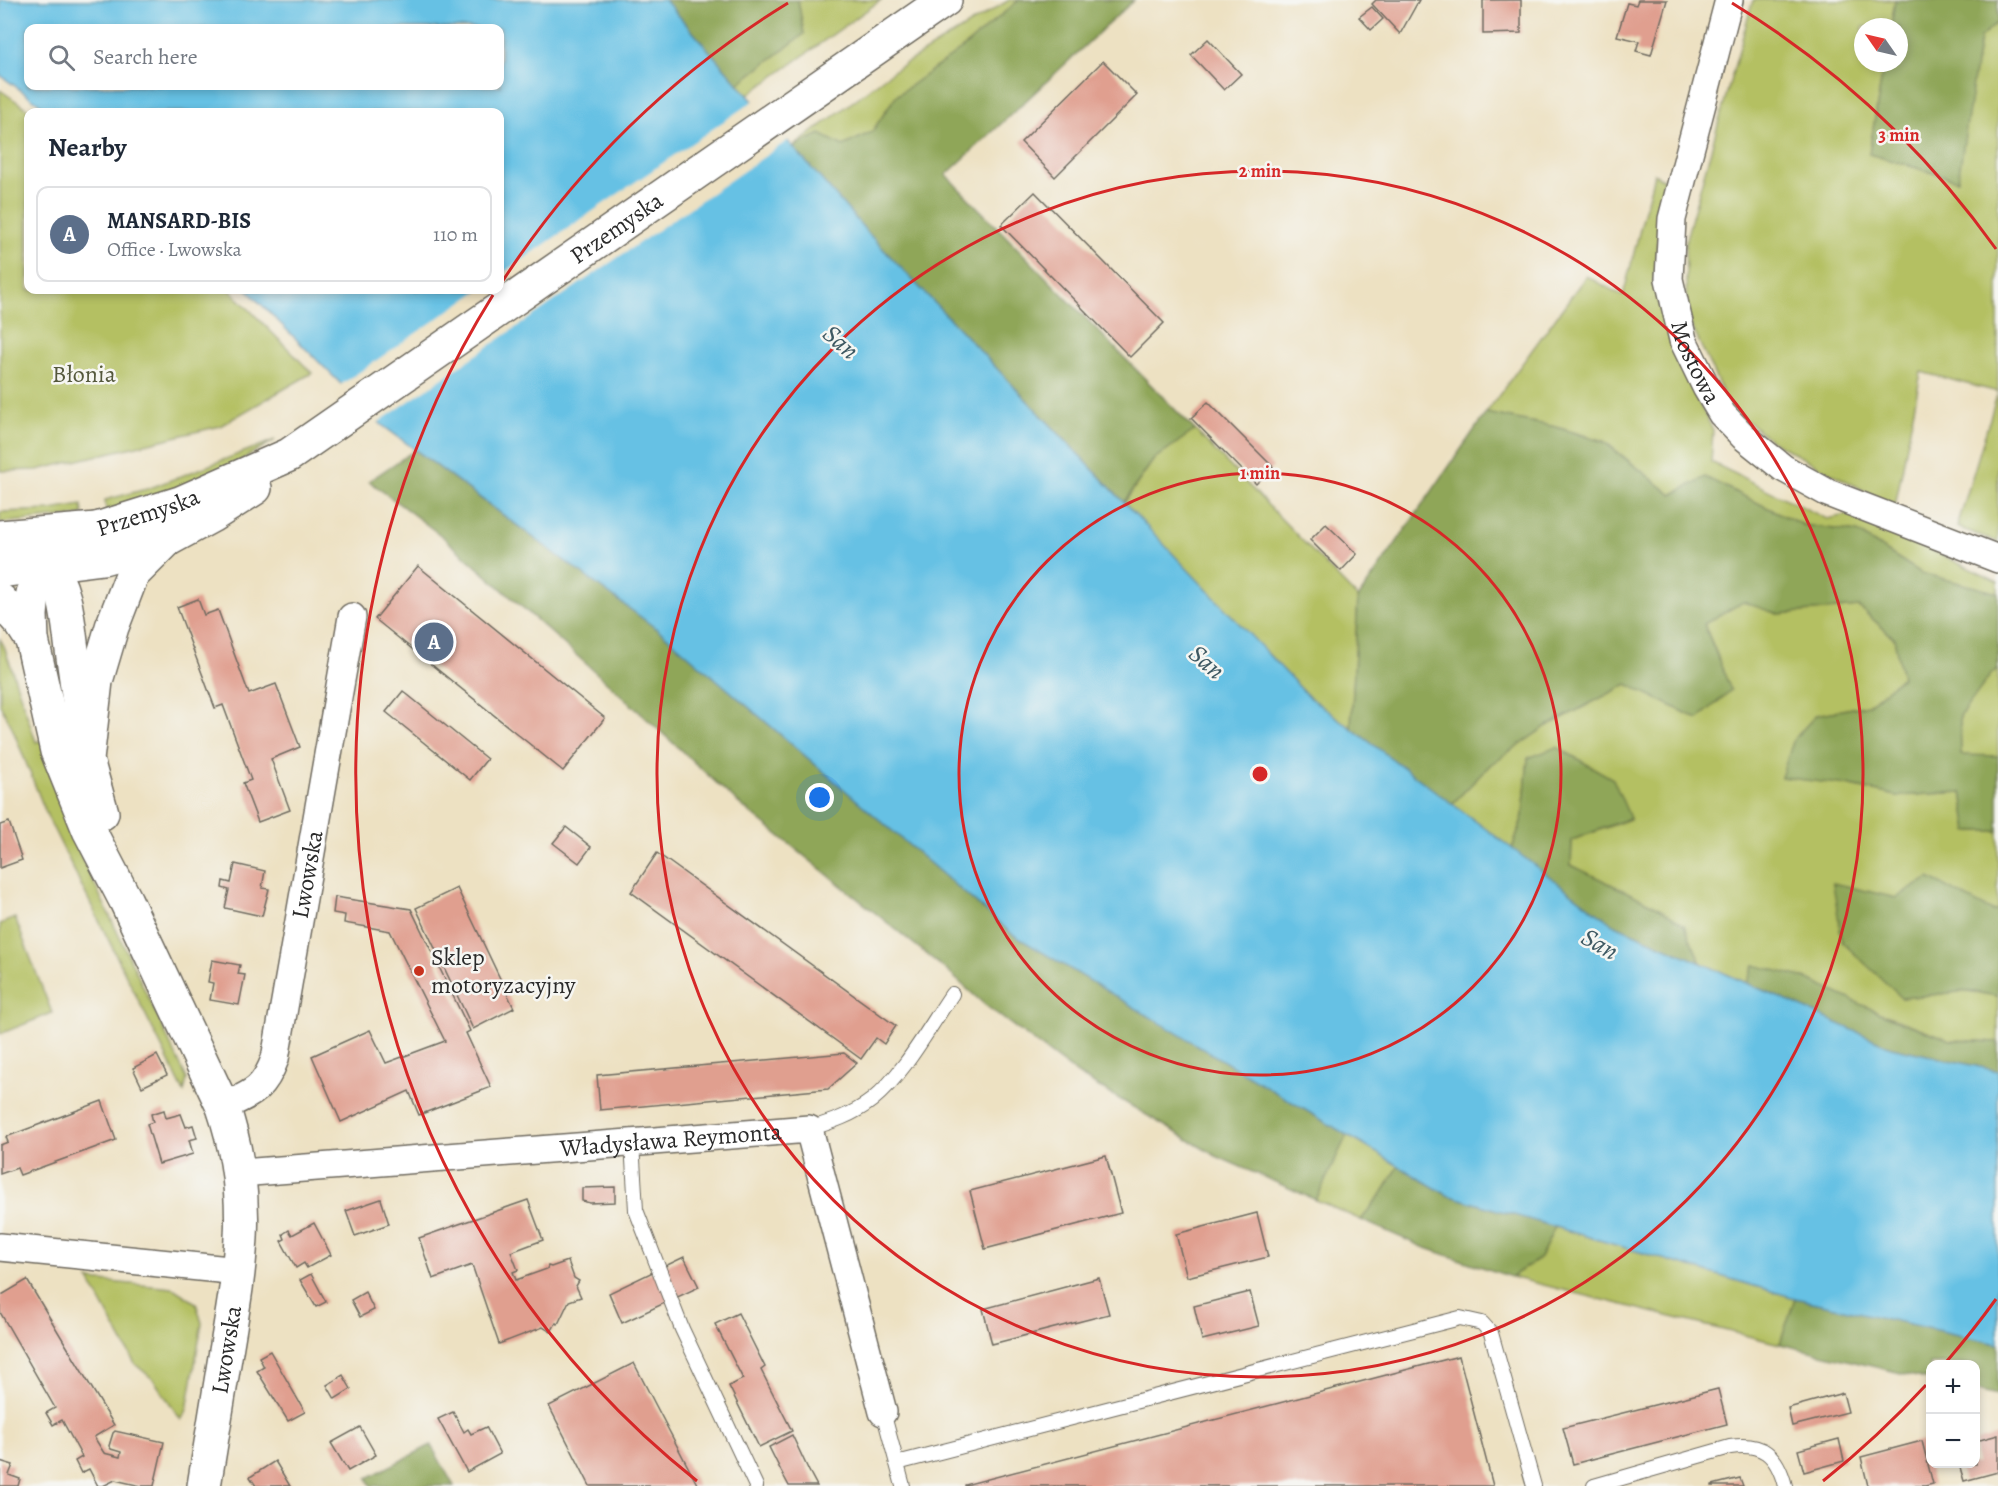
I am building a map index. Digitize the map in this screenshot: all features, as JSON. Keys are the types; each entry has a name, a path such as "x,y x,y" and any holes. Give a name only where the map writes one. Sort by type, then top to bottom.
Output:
{"main road":[{"name":"Przemyska","path":"0,571 49,567 103,558 167,540 211,516 256,487 299,448 945,0"},
{"name":"Przemyska","path":"0,539 97,529 180,503 299,448"},
{"name":"Lwowska","path":"97,529 70,544 49,567 33,593 30,615 32,640 57,751 89,830 126,901 223,1107 234,1139 240,1173 242,1226 240,1271 204,1486"},
{"name":"Lwowska","path":"0,539 38,556 49,567 60,585 66,609 87,760 126,901"},
{"name":"Lwowska","path":"87,760 96,681 112,627 132,575 167,540"},
{"name":"Lwowska","path":"0,600 15,615 32,640"}],"street":[{"name":"Mostowa","path":"1729,0 1672,219 1670,279 1683,340 1722,414 1743,436 1783,468 1828,492 1998,559"},
{"name":"Lwowska","path":"223,1107 260,1088 269,1076 275,1059 352,617"},
{"name":"Władysława Reymonta","path":"240,1173 809,1129 883,1412"},
{"path":"0,1247 240,1271"}],"lane":[{"path":"809,1129 841,1118 871,1101 896,1076 952,994"},
{"path":"632,1143 636,1210 682,1329 756,1486"},
{"path":"897,1463 1460,1318 1482,1323 1491,1333 1534,1486"},
{"path":"883,1412 903,1486"},
{"path":"1594,1486 1730,1447 1748,1444 1763,1450 1775,1461 1785,1486"}],"green space":[{"path":"665,0 798,0 804,34 738,84"},
{"path":"798,0 881,0 748,95 738,84 804,34"},
{"path":"1009,0 1019,0 964,47 895,97 872,132 843,146 820,134 793,147 893,71"},
{"path":"1019,0 1134,0 946,175 1195,430 1154,459 1124,502 868,233 793,147 820,134 843,146 872,132 895,97 964,47"},
{"path":"1753,0 1895,0 1892,18 1854,18 1854,72 1883,72 1869,154 1957,180 1980,38 1998,22 1998,392 1921,372 1895,507 1775,443 1729,406 1687,316 1685,242"},
{"path":"1895,0 1998,0 1998,22 1980,38 1958,180 1869,154 1883,72 1908,72 1908,18 1892,18"},
{"name":"Błonia","path":"0,90 26,108 24,108 24,294 234,294 312,373 220,426 37,470 0,471"},
{"path":"1654,174 1664,180 1653,285 1676,359 1713,430 1711,462 1827,519 1855,513 1998,582 1998,593 1921,573 1857,532 1803,525 1705,477 1672,495 1604,441 1556,427 1486,413 1586,276 1623,296"},
{"path":"1998,392 1998,542 1957,527"},
{"path":"1486,413 1556,427 1604,442 1672,495 1705,477 1803,525 1857,532 1921,573 1998,593 1998,670 1991,674 1960,716 1961,755 1998,756 1998,831 1968,831 1962,792 1897,796 1847,785 1781,777 1794,739 1816,715 1868,705 1902,677 1894,638 1859,607 1778,614 1743,602 1704,624 1731,690 1698,719 1627,684 1547,726 1491,764 1452,804 1351,728 1358,598"},
{"path":"1195,430 1358,598 1351,728 1308,696 1124,503 1154,459"},
{"path":"275,440 192,484 106,511 105,500 150,488"},
{"path":"415,450 665,635 1012,934 1347,1135 1316,1200 1216,1156 1079,1075 985,1005 945,969 736,801 610,685 443,537 369,481"},
{"path":"82,505 83,515 0,523 0,512 50,510"},
{"path":"1743,601 1778,614 1859,607 1894,638 1902,677 1868,705 1816,715 1847,785 1897,796 1962,792 1968,831 1998,831 1998,911 1896,898 1833,884 1902,998 1968,991 1998,996 1998,1042 1951,1040 1754,965 1747,983 1701,963 1684,925 1571,865 1572,840 1630,819 1528,759 1523,816 1512,849 1452,804 1491,764 1547,726 1627,684 1698,719 1719,659 1704,624"},
{"path":"0,639 36,742 42,740 54,787 76,845 187,1079 184,1092 48,818 11,725 0,705"},
{"path":"1998,670 1998,757 1961,755 1960,716 1991,674"},
{"path":"1557,747 1613,779 1630,818 1572,840 1571,865 1656,906 1684,925 1701,963 1613,924 1512,849 1523,816 1528,758"},
{"path":"1929,878 1992,911 1998,911 1998,996 1968,991 1902,998 1842,942 1833,883 1896,898"},
{"path":"15,918 52,1013 0,1034 0,924"},
{"path":"1754,965 1802,977 1891,1018 1951,1040 1998,1042 1998,1071 1891,1047 1747,983"},
{"path":"1347,1135 1399,1166 1383,1192 1361,1220 1316,1200"},
{"path":"1399,1166 1447,1195 1555,1227 1540,1258 1511,1277 1423,1247 1361,1220 1383,1192"},
{"path":"1555,1227 1795,1298 1780,1344 1511,1277 1540,1258"},
{"path":"89,1280 173,1288 196,1303 202,1323 187,1410 181,1420 154,1380 135,1364"},
{"path":"1795,1298 1998,1344 1998,1395 1980,1391 1980,1360 1926,1360 1926,1379 1780,1344"},
{"path":"431,1445 454,1486 371,1486 367,1478"}],"water":[{"name":"San","path":"0,0 665,0 868,233 1308,696 1613,924 1891,1047 1998,1071 1998,1344 1795,1298 1447,1195 1012,934 665,635 382,425 251,294 504,294 504,108 45,108 0,75"}],"pier":[{"path":"756,99 790,139 376,424 339,386 473,294 504,294 504,272"}],"building":[{"path":"1376,0 1419,0 1400,34 1372,4"},
{"path":"1483,0 1521,0 1521,33 1483,34"},
{"path":"1638,0 1667,0 1651,55 1636,51 1639,41 1617,36 1627,3 1636,5"},
{"path":"1372,7 1383,19 1371,30 1359,17"},
{"path":"1208,39 1241,74 1224,90 1191,55"},
{"path":"1103,61 1137,95 1055,177 1021,142"},
{"path":"1035,192 1164,323 1130,357 1001,225"},
{"path":"1208,402 1273,467 1256,484 1191,418"},
{"path":"1326,524 1357,554 1341,571 1310,540"},
{"path":"418,566 605,718 563,771 375,619"},
{"path":"198,599 204,615 218,610 249,694 276,684 300,747 271,759 290,810 258,822 243,783 251,780 223,705 215,708 177,607"},
{"path":"403,691 487,759 470,780 386,712"},
{"path":"9,822 22,860 0,868 0,825"},
{"path":"566,827 591,847 579,863 553,843"},
{"path":"657,853 896,1026 884,1044 876,1038 861,1059 631,892"},
{"path":"235,864 265,871 262,888 269,889 262,916 225,908 229,890 222,888 223,881 231,883"},
{"path":"457,888 514,1008 473,1029 416,908"},
{"path":"335,897 411,909 470,1031 466,1033 491,1087 419,1115 409,1091 341,1122 312,1056 370,1030 386,1063 445,1041 390,931 344,923 345,915 333,913"},
{"path":"212,960 240,965 238,974 245,975 239,1005 210,1000 213,983 208,982"},
{"path":"844,1053 857,1063 828,1089 600,1110 597,1075"},
{"path":"157,1055 167,1075 142,1087 133,1068"},
{"path":"102,1101 116,1140 20,1175 17,1168 0,1174 0,1145 8,1142 6,1137"},
{"path":"164,1110 166,1118 181,1114 186,1127 193,1125 197,1138 189,1140 193,1154 159,1164 147,1124 153,1122 151,1114"},
{"path":"1106,1156 1121,1213 985,1249 970,1191"},
{"path":"615,1187 615,1202 582,1201 582,1188"},
{"path":"381,1199 389,1224 355,1236 346,1211"},
{"path":"528,1200 543,1240 511,1252 518,1270 513,1272 516,1280 547,1269 548,1266 568,1261 574,1278 579,1281 576,1286 581,1297 569,1301 558,1324 556,1323 551,1332 543,1327 499,1344 472,1265 433,1279 419,1238"},
{"path":"1257,1213 1268,1257 1187,1277 1176,1234"},
{"path":"314,1223 331,1255 307,1268 304,1263 296,1268 281,1241 285,1239 283,1234 289,1230 292,1235"},
{"path":"684,1257 699,1287 622,1323 609,1293"},
{"path":"311,1274 326,1302 316,1307 300,1280"},
{"path":"1099,1278 1109,1314 992,1344 983,1309"},
{"path":"27,1280 114,1425 94,1437 104,1453 120,1457 121,1452 109,1446 115,1431 164,1442 154,1486 141,1486 115,1480 98,1486 89,1469 81,1473 75,1461 82,1457 62,1420 53,1425 46,1413 55,1408 0,1312 0,1296"},
{"path":"365,1292 374,1310 360,1317 351,1300"},
{"path":"1250,1292 1259,1326 1202,1340 1194,1306"},
{"path":"738,1313 765,1367 761,1370 792,1431 759,1447 729,1386 743,1379 715,1324"},
{"path":"270,1351 305,1412 288,1421 257,1371 264,1367 259,1357"},
{"path":"1459,1356 1493,1486 965,1486 965,1485"},
{"path":"634,1363 698,1486 590,1486 549,1406"},
{"path":"343,1375 351,1389 335,1399 327,1385"},
{"path":"1718,1389 1727,1424 1573,1464 1563,1428"},
{"path":"1843,1393 1848,1412 1792,1426 1788,1408"},
{"path":"453,1412 464,1432 468,1429 471,1434 486,1427 500,1454 467,1472 438,1419"},
{"path":"360,1427 376,1455 348,1471 331,1443"},
{"path":"792,1435 817,1486 789,1486 769,1447"},
{"path":"1998,1435 1998,1472 1964,1481 1960,1468 1980,1468 1980,1440"},
{"path":"1839,1439 1844,1461 1804,1472 1798,1450"},
{"path":"1922,1441 1926,1468 1929,1468 1933,1484 1868,1486 1861,1457"},
{"path":"0,1461 13,1465 9,1475 20,1479 18,1486 0,1486"},
{"path":"275,1461 290,1486 256,1486 250,1477"},
{"path":"1740,1478 1743,1486 1712,1486 1712,1485"}],"place":[{"name":"MANSARD-BIS","path":"434,642"},
{"name":"Sklep motoryzacyjny","path":"419,971"}]}
